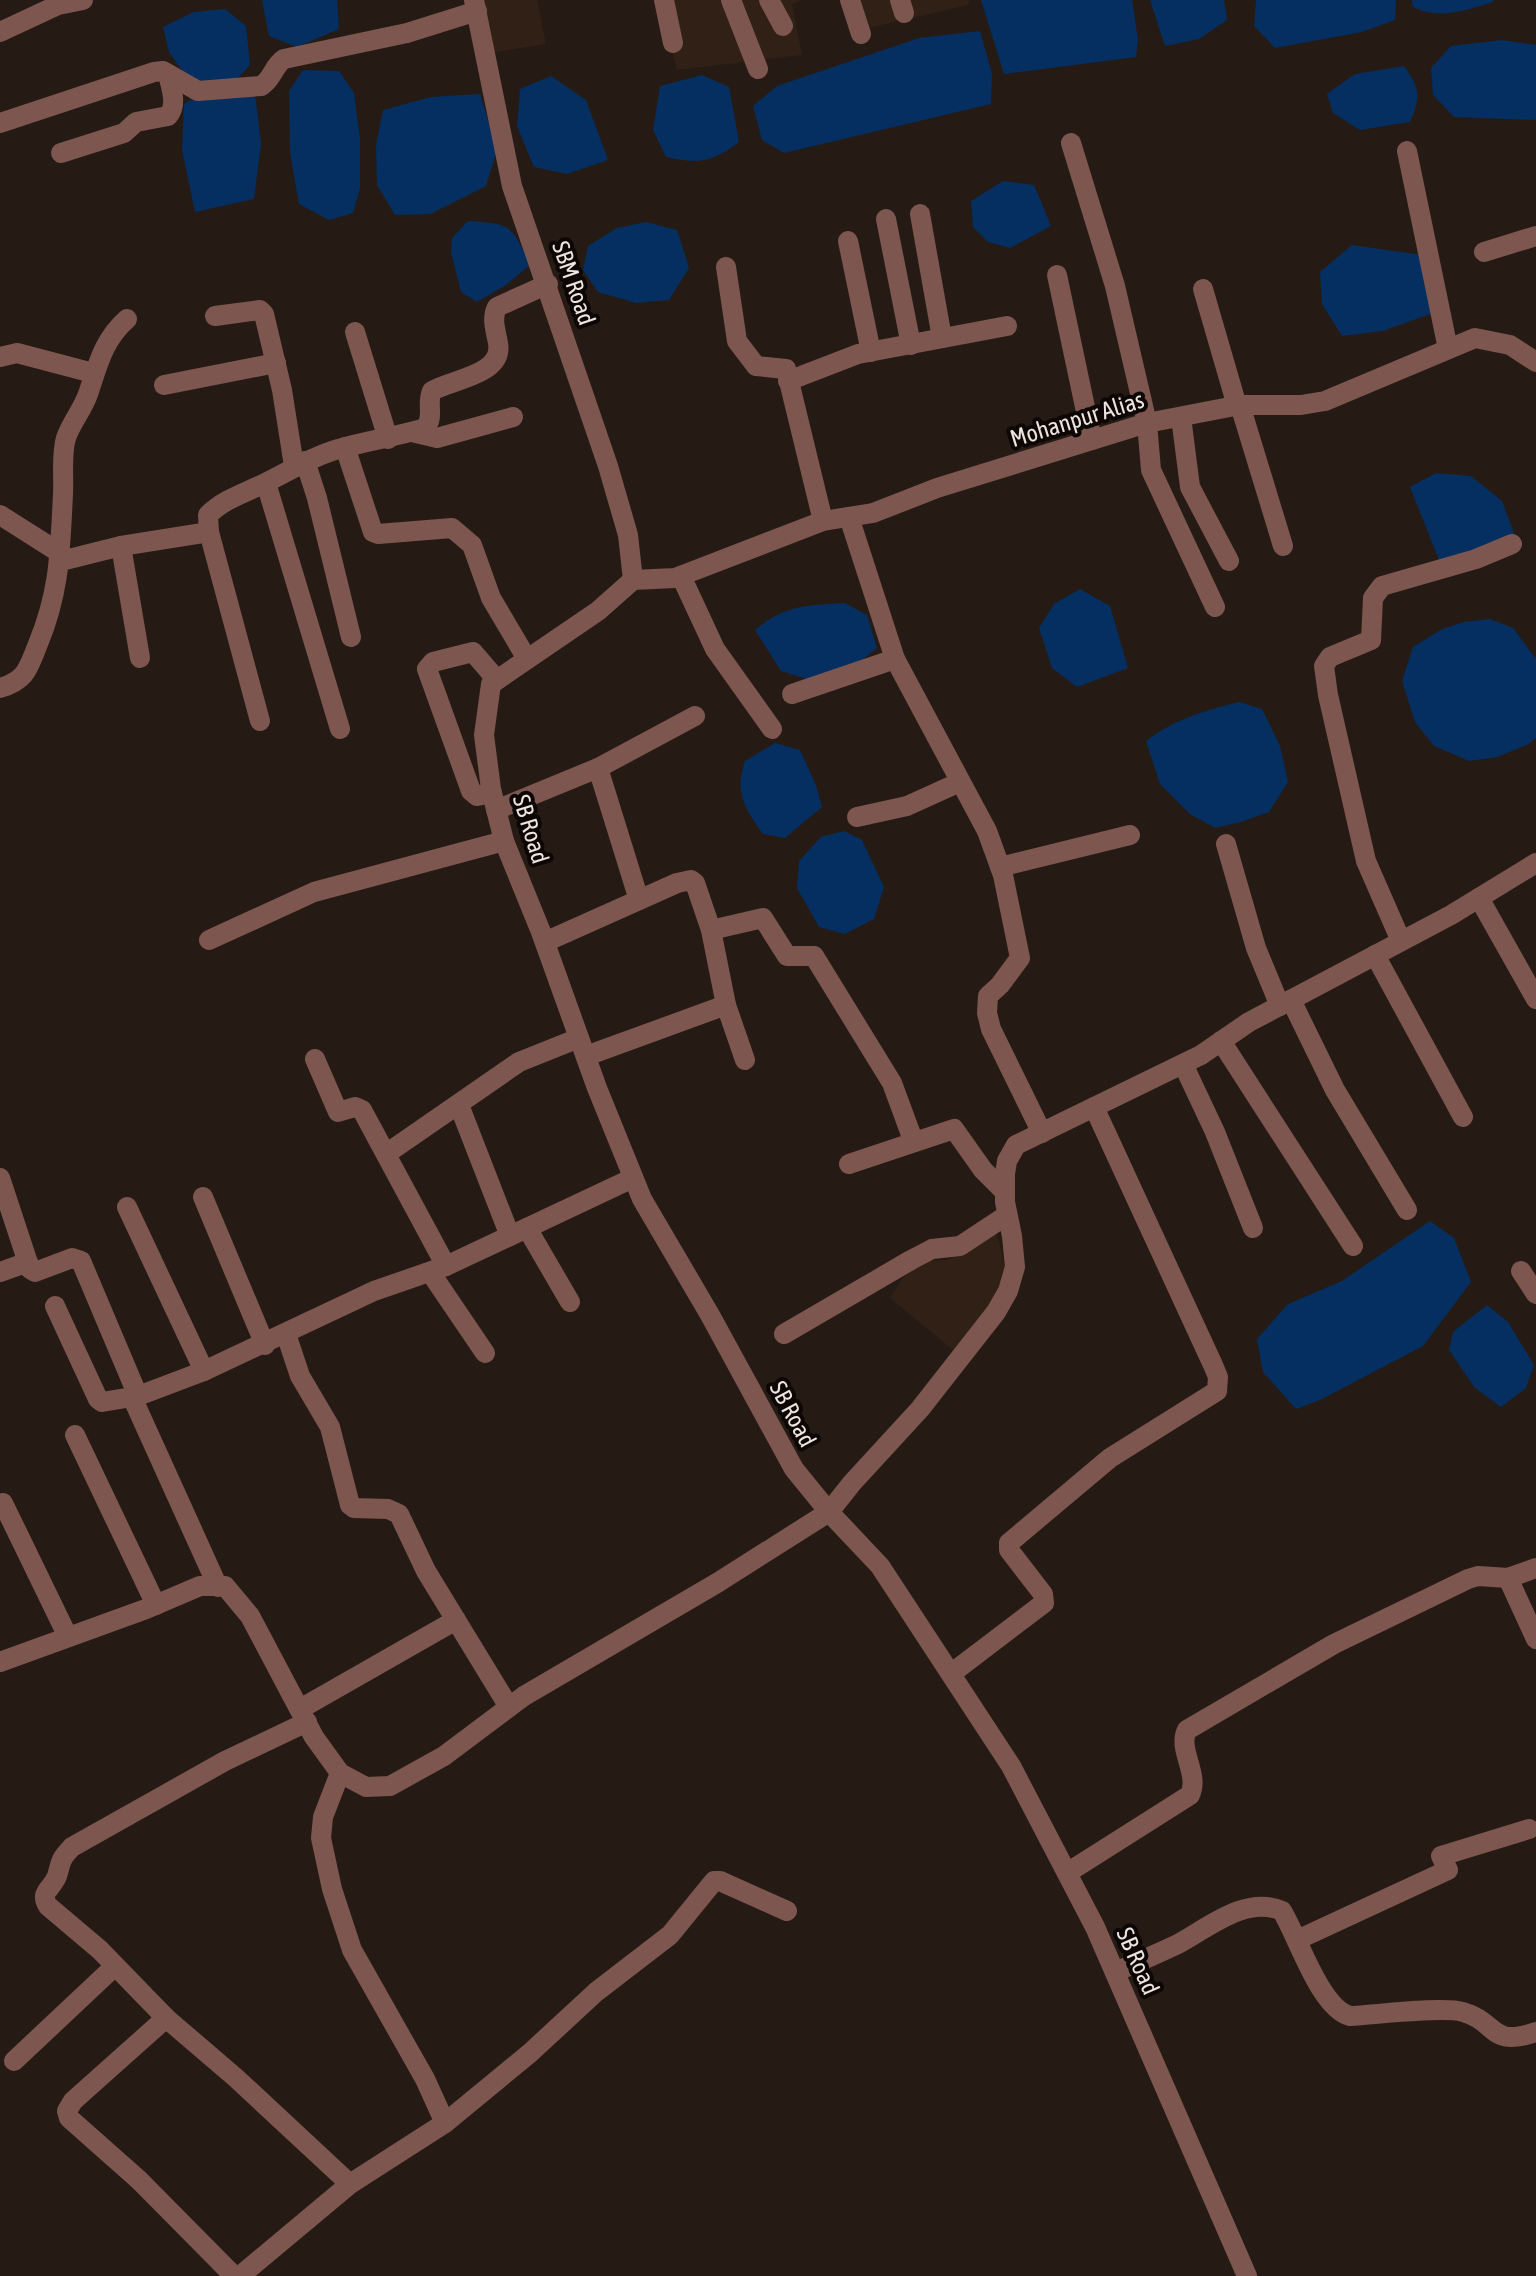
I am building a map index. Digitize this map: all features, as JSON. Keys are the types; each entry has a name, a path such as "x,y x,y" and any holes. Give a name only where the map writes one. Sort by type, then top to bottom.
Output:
{"street":[{"path":"0,32 58,5 83,0"},
{"path":"664,0 673,43"},
{"path":"731,0 758,69"},
{"path":"769,0 783,26"},
{"path":"850,0 861,34"},
{"path":"0,123 154,72 168,74 198,91 261,86 269,81 279,62 284,59 407,33 476,6"},
{"name":"SBM Road","path":"476,6 512,186 608,466 628,535 633,580"},
{"path":"61,153 124,133 136,122 168,116 173,110 173,101 168,74"},
{"path":"1071,143 1115,286 1147,423 1151,470 1215,607"},
{"path":"1407,151 1448,349"},
{"path":"920,214 942,338"},
{"path":"886,219 911,345"},
{"path":"1484,252 1536,236"},
{"path":"848,241 871,352"},
{"path":"726,267 737,341 756,366 786,369 823,521"},
{"path":"1057,275 1092,440"},
{"path":"260,721 209,532 208,515 218,505 300,464 345,447 388,439 428,425 428,398 432,391 482,372 496,361 499,350 493,315 497,307 548,284"},
{"path":"1203,289 1283,546"},
{"path":"215,316 260,310 266,318 300,464 317,498 351,637"},
{"path":"0,688 16,683 25,674 50,616 61,557 66,440 113,332 127,319"},
{"path":"788,381 858,354 1007,326"},
{"path":"355,332 388,439"},
{"name":"Mohanpur Alias","path":"633,580 675,578 823,521 873,513 937,488 1147,423 1238,406 1301,405 1325,401 1475,338 1510,345 1536,362"},
{"path":"0,357 17,353 93,373"},
{"path":"164,385 276,363"},
{"path":"412,432 437,438 513,417"},
{"path":"1181,417 1190,487 1229,561"},
{"path":"345,447 373,532 409,533 452,528 458,531 472,545 491,598 527,659"},
{"path":"266,483 340,729"},
{"path":"0,515 61,557 209,532"},
{"path":"849,517 895,659 987,831 1000,867 1020,958 988,996 987,1013 991,1029 1042,1133"},
{"path":"1401,941 1366,861 1324,666 1330,657 1371,640 1373,598 1382,586 1476,559 1512,544"},
{"path":"121,546 140,658"},
{"path":"681,576 715,649 772,729"},
{"path":"633,580 598,611 497,680 473,652 433,662 427,669 471,791 494,801 598,768 695,716"},
{"path":"792,694 895,659"},
{"name":"SB Road","path":"497,680 491,684 484,735 494,801 504,841 642,1199 794,1469 880,1566 1011,1766 1115,1972 1247,2276"},
{"path":"598,768 639,900"},
{"path":"857,817 907,806 960,782"},
{"path":"1000,867 1130,835"},
{"path":"209,940 314,892 504,841"},
{"path":"1226,844 1256,948 1335,1090 1407,1210"},
{"path":"0,1662 200,1586 225,1586 250,1616 303,1716 340,1773 366,1787 390,1786 444,1756 509,1707 829,1512 920,1409 996,1312 1008,1291 1015,1267 1005,1192 1007,1161 1016,1145 1183,1064 1536,863"},
{"path":"545,942 677,883 691,880 695,883 711,930 726,1005 745,1060"},
{"path":"1479,898 1536,999"},
{"path":"711,930 763,918 787,956 814,956 892,1083 913,1140"},
{"path":"1375,955 1463,1117"},
{"path":"386,1154 525,1059 582,1047 726,1005"},
{"path":"1221,1041 1353,1246"},
{"path":"315,1059 335,1109 341,1113 359,1107 386,1154 438,1269 485,1353"},
{"path":"1183,1064 1215,1132 1253,1228"},
{"path":"459,1105 518,1232 570,1302"},
{"path":"952,1673 1044,1603 1043,1594 1009,1550 1009,1543 1110,1458 1217,1391 1218,1377 1213,1365 1094,1107"},
{"path":"849,1164 913,1140 954,1129 983,1170 1005,1192"},
{"path":"0,1178 33,1272 72,1258 81,1261 135,1396 218,1587"},
{"path":"55,1306 98,1399 102,1402 135,1396 265,1345 374,1291 438,1269 633,1178"},
{"path":"203,1197 265,1345"},
{"path":"127,1207 204,1371"},
{"path":"784,1334 911,1260 932,1249 960,1246 1007,1215"},
{"path":"0,1272 28,1262"},
{"path":"1521,1271 1536,1294"},
{"path":"286,1334 300,1376 330,1427 350,1505 354,1508 388,1509 399,1514 426,1571 509,1707"},
{"path":"75,1435 156,1605"},
{"path":"3,1503 68,1637"},
{"path":"1067,1873 1190,1795 1194,1780 1184,1739 1187,1730 1334,1644 1468,1579 1478,1576 1508,1578 1536,1568"},
{"path":"1508,1578 1536,1639"},
{"path":"350,2184 166,2018 45,1902 45,1893 56,1877 59,1861 72,1847 303,1716 456,1620"},
{"path":"340,1773 323,1817 321,1838 332,1889 352,1950 425,2079 445,2123"},
{"path":"1297,1940 1448,1870 1441,1856 1529,1829"},
{"path":"166,2018 73,2101 67,2111 69,2118 139,2180 237,2276 350,2184 445,2123 530,2053 596,1992 670,1935 714,1881 787,1911"},
{"path":"1115,1972 1188,1938 1209,1924 1246,1910 1272,1907 1282,1911 1310,1969 1332,2005 1342,2015 1454,2011 1471,2016 1502,2037 1517,2038 1536,2032"},
{"path":"14,2061 115,1966"}],"shaded area":[{"path":"478,0 537,0 546,44 490,53"},
{"path":"659,0 801,0 792,4 802,55 677,70"},
{"path":"854,0 970,0 968,5 868,28"},
{"path":"996,1230 1006,1271 986,1314 953,1350 890,1298 914,1261 948,1260"}],"water":[{"path":"262,0 337,0 339,29 297,47 269,36"},
{"path":"981,0 1132,0 1138,40 1136,57 1004,74"},
{"path":"1150,0 1224,0 1227,20 1199,39 1165,46"},
{"path":"1256,0 1396,0 1395,20 1362,32 1275,48 1254,26"},
{"path":"1412,0 1493,2 1463,11 1432,13 1412,6"},
{"path":"225,9 246,26 250,65 237,79 192,85 169,52 163,27 194,12"},
{"path":"980,31 992,74 991,104 784,153 762,140 753,106 777,86 919,38"},
{"path":"1502,40 1536,45 1536,120 1454,117 1433,95 1431,68 1451,46"},
{"path":"1404,66 1417,93 1410,122 1360,130 1333,113 1327,94 1355,74"},
{"path":"303,70 339,71 354,93 360,139 360,188 353,213 329,220 299,204 290,153 289,91"},
{"path":"702,75 729,87 739,142 704,160 666,157 653,130 660,86"},
{"path":"551,76 586,100 608,160 567,174 534,167 517,126 520,89"},
{"path":"210,88 255,93 261,144 254,199 195,212 182,150 184,104"},
{"path":"480,94 497,150 486,186 430,214 395,215 377,185 376,145 383,110 431,97"},
{"path":"1003,181 1034,185 1051,226 1010,248 988,242 973,227 971,201"},
{"path":"468,221 494,223 508,229 514,234 530,265 506,285 477,302 461,292 451,252 452,238"},
{"path":"646,222 677,230 689,268 669,300 636,303 598,292 583,270 588,246 617,228"},
{"path":"1352,245 1422,255 1433,313 1383,331 1342,336 1322,304 1320,272"},
{"path":"1436,473 1471,476 1502,501 1517,541 1441,565 1410,487"},
{"path":"1080,589 1110,606 1128,668 1077,687 1052,668 1039,628 1054,604"},
{"path":"845,603 867,615 877,648 856,665 810,680 781,671 755,630 787,611"},
{"path":"1490,619 1513,628 1536,659 1536,738 1497,757 1469,761 1434,746 1415,722 1402,681 1413,647 1442,629"},
{"path":"1239,702 1262,709 1280,746 1288,782 1269,812 1215,828 1190,814 1160,784 1146,741 1179,721"},
{"path":"775,743 800,750 822,807 785,838 763,834 746,809 741,791 745,761"},
{"path":"844,831 862,840 884,887 874,919 845,934 819,927 797,888 799,861 821,837"},
{"path":"1430,1221 1454,1238 1471,1282 1423,1346 1320,1400 1296,1409 1263,1372 1257,1339 1288,1304 1342,1281"},
{"path":"1487,1305 1508,1322 1534,1365 1526,1388 1501,1407 1475,1388 1449,1350 1453,1332"}]}
